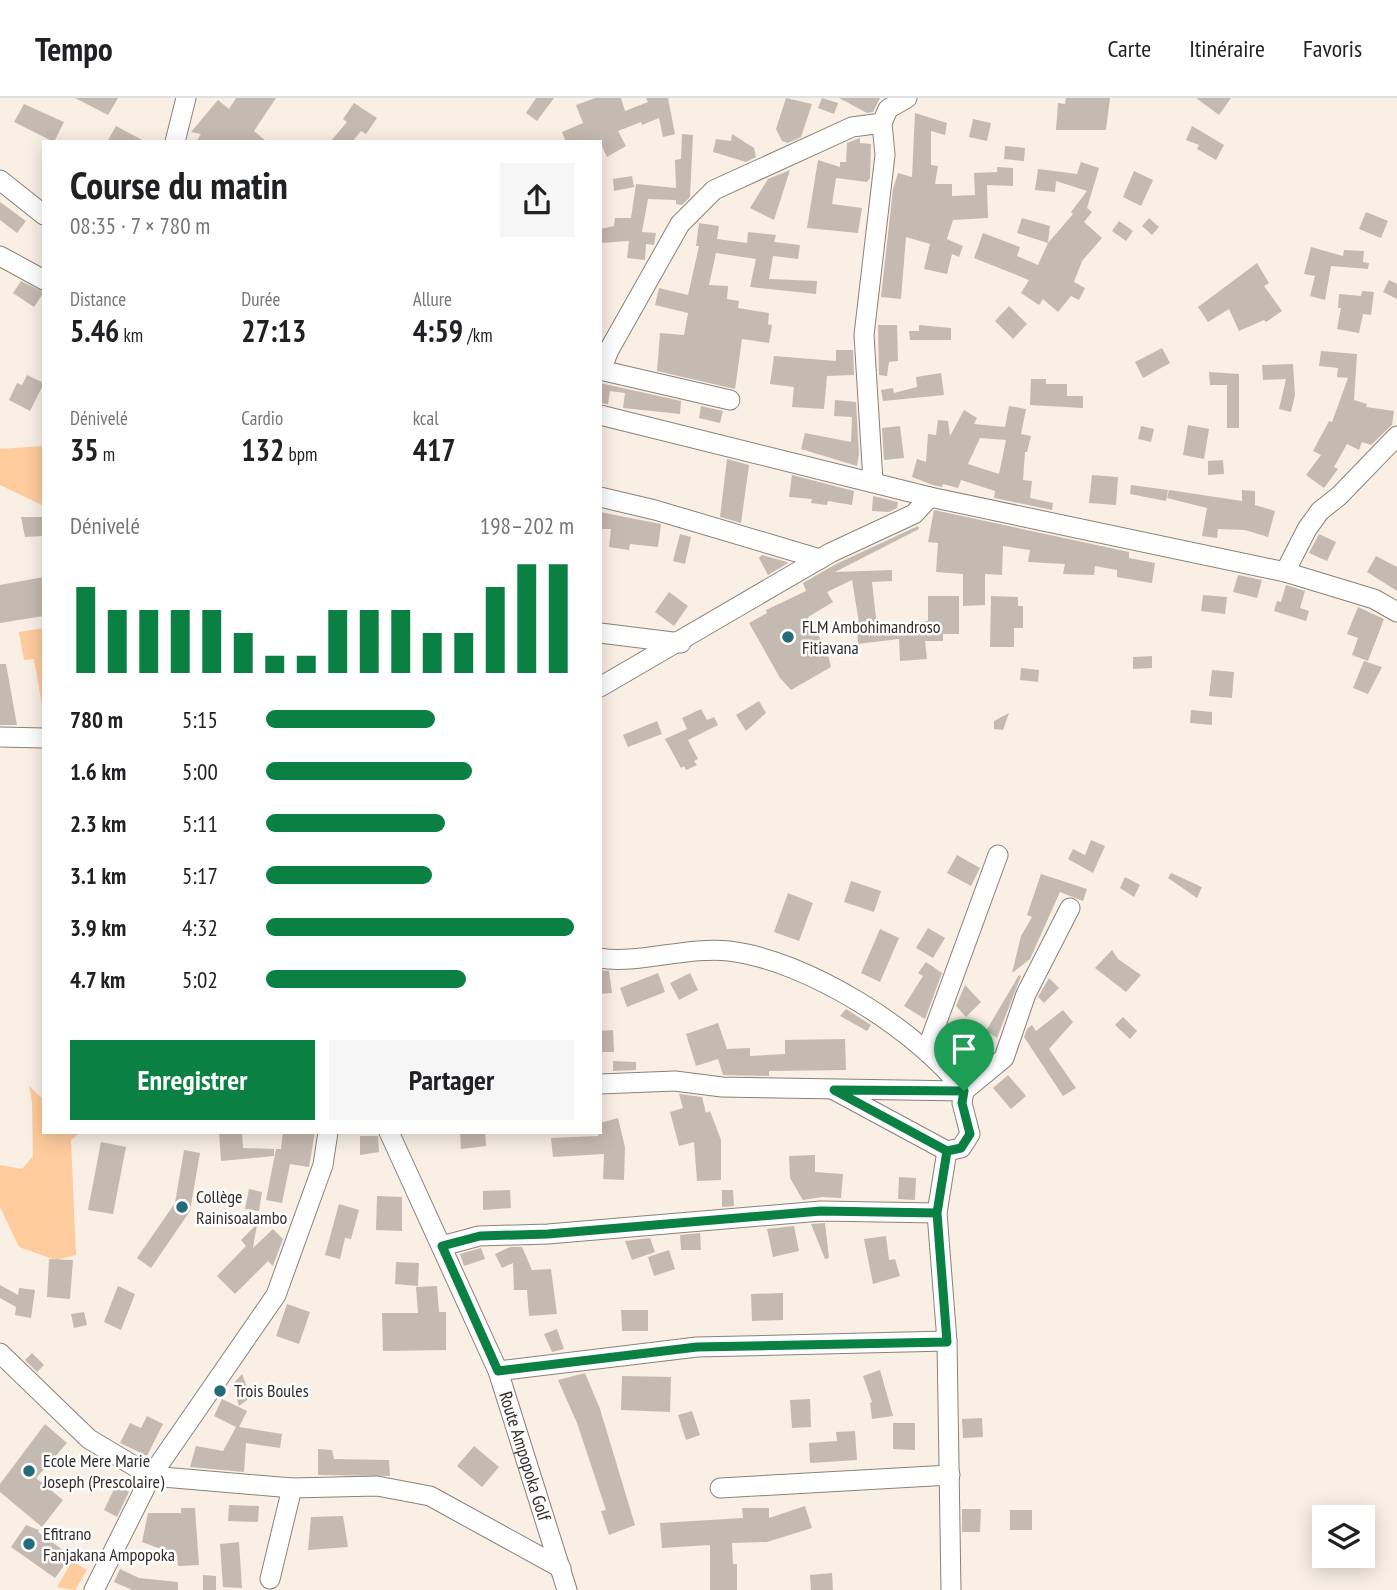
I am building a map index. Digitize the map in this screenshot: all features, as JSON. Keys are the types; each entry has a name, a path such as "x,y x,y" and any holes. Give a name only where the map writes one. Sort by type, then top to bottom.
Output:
{"street":[{"path":"176,140 186,98"},
{"path":"873,481 864,335 885,155 882,123 888,109 906,98"},
{"path":"602,368 609,350 680,224 714,190 852,127 882,123"},
{"path":"0,180 42,213"},
{"path":"0,256 42,279"},
{"path":"602,370 730,400"},
{"path":"602,415 930,497 1285,572 1374,599 1397,612"},
{"path":"1285,572 1307,528 1320,511 1397,436"},
{"path":"602,686 681,643 820,559 914,514 930,497"},
{"path":"602,498 655,510 820,559"},
{"path":"602,633 681,643"},
{"path":"0,737 42,738"},
{"path":"927,1049 998,855"},
{"path":"602,1084 676,1080 722,1087 964,1091 1004,1058 1031,981 1070,908"},
{"path":"602,958 729,951 783,966 845,993 927,1049 964,1091"},
{"path":"834,1090 947,1151 961,1148 970,1134 962,1103 964,1091"},
{"path":"94,1590 151,1476 276,1296 323,1165 328,1134"},
{"name":"Route Ampopoka Golf","path":"390,1134 498,1371 567,1590"},
{"path":"947,1151 937,1213 947,1342 951,1590"},
{"path":"442,1246 480,1236 548,1234 821,1211 937,1213"},
{"path":"498,1371 697,1347 947,1342"},
{"path":"0,1353 89,1439 151,1476 292,1488 377,1486 430,1496 561,1567"},
{"path":"720,1488 950,1475"},
{"path":"270,1579 292,1488"}],"shaded area":[{"path":"42,446 42,505 0,485 0,449"},
{"path":"42,628 42,705 34,659 24,660 19,632"},
{"path":"29,1086 42,1098 42,1134 78,1134 71,1140 76,1255 56,1260 19,1247 0,1207 0,1165 22,1169 33,1156 32,1101"},
{"path":"72,1561 87,1570 75,1590 57,1587"}],"building":[{"path":"75,98 118,98 108,115"},
{"path":"236,98 276,98 254,131 265,140 197,140 201,134 191,132 218,100 229,109"},
{"path":"536,98 554,98 537,121 526,113"},
{"path":"595,98 621,98 625,111 648,102 646,98 668,98 675,134 663,137 659,118 642,125 641,122 618,131 626,146 607,157 602,140 565,140 562,132 583,123 576,105"},
{"path":"786,98 812,104 801,137 788,143 782,141 776,129"},
{"path":"822,98 838,103 834,114 818,108"},
{"path":"839,98 880,98 873,112 867,113"},
{"path":"1066,98 1110,98 1106,130 1056,130 1058,103 1065,104"},
{"path":"1196,98 1231,98 1219,115"},
{"path":"354,103 377,118 366,134 361,131 354,140 332,140 347,122 343,119"},
{"path":"24,104 64,122 55,140 50,140 14,122"},
{"path":"915,113 947,123 945,135 931,131 931,165 938,166 935,184 952,184 952,196 975,195 974,173 997,172 997,167 1013,168 1013,186 987,185 988,218 953,220 947,239 963,246 959,257 952,254 947,274 924,269 930,244 906,237 901,299 881,297 893,189 898,173 912,177"},
{"path":"973,119 991,123 987,141 969,137"},
{"path":"116,126 142,140 108,140"},
{"path":"1192,126 1224,145 1216,160 1197,149 1199,145 1186,140"},
{"path":"682,134 693,135 690,197 682,205 676,204 676,200 648,199 642,232 656,233 654,245 646,244 645,260 627,258 629,241 602,243 602,229 614,226 615,218 631,218 636,184 676,188 675,160 681,159"},
{"path":"732,134 754,148 756,157 746,162 713,152 716,139 731,141"},
{"path":"860,138 860,143 871,144 870,178 867,182 836,178 832,204 862,208 858,233 807,228 818,160 840,167 840,162 846,162 847,143"},
{"path":"1005,146 1025,148 1024,161 1004,159"},
{"path":"1081,162 1099,168 1087,208 1092,212 1084,222 1102,238 1082,261 1074,282 1085,288 1079,300 1071,296 1058,312 1043,299 1039,305 1021,293 1029,280 974,258 983,233 1020,247 1017,256 1038,265 1048,243 1073,214 1071,212 1087,191 1056,181 1055,192 1035,190 1038,169 1077,174"},
{"path":"790,170 774,220 750,208 768,179"},
{"path":"1134,171 1153,180 1141,206 1123,197"},
{"path":"632,176 634,187 614,191 613,179"},
{"path":"0,202 26,221 17,233 0,220"},
{"path":"1366,212 1388,221 1381,238 1359,229"},
{"path":"1022,218 1050,226 1048,243 1017,233"},
{"path":"1149,218 1159,227 1152,235 1142,226"},
{"path":"1119,221 1133,231 1126,241 1112,231"},
{"path":"699,223 719,226 717,239 747,243 748,232 776,235 774,242 800,245 798,259 773,256 769,279 817,281 816,294 750,287 756,259 716,253 709,285 728,286 727,299 739,301 738,308 769,313 768,324 772,325 769,343 742,339 735,389 657,371 660,333 684,335 688,313 655,305 659,288 688,295 699,246 696,246"},
{"path":"1311,247 1343,256 1344,250 1364,251 1363,262 1369,263 1368,269 1331,266 1325,300 1310,296 1315,276 1304,274"},
{"path":"1257,263 1269,283 1264,286 1282,311 1266,322 1264,320 1239,331 1229,309 1208,322 1198,307"},
{"path":"1389,280 1397,284 1397,299 1383,292"},
{"path":"21,281 42,291 42,295 34,307 13,293"},
{"path":"1362,291 1374,292 1371,315 1363,314 1359,333 1337,329 1341,308 1338,308 1339,294 1361,296"},
{"path":"1009,306 1027,324 1013,339 995,321"},
{"path":"878,325 897,325 898,361 889,362 887,376 879,375"},
{"path":"919,325 951,328 951,340 910,340 909,331 919,331"},
{"path":"1162,348 1170,363 1143,378 1135,362"},
{"path":"836,350 853,350 854,375 827,376 824,409 792,407 794,387 770,384 774,356 836,361"},
{"path":"1321,351 1357,354 1354,400 1367,404 1366,407 1394,411 1392,425 1371,445 1362,442 1359,450 1347,444 1334,467 1338,469 1324,488 1306,475 1321,455 1313,451 1329,421 1332,422 1348,378 1337,377 1338,368 1319,366"},
{"path":"1293,364 1295,395 1291,412 1279,409 1286,379 1263,380 1262,365"},
{"path":"1209,372 1239,374 1239,428 1227,428 1227,385 1210,385"},
{"path":"941,373 944,395 883,401 881,390 893,388 894,393 917,387 916,377"},
{"path":"27,375 42,382 30,411 9,400 17,383 22,385"},
{"path":"1031,379 1046,379 1046,384 1067,384 1067,396 1083,396 1083,408 1030,405"},
{"path":"602,383 681,401 680,414 623,408 625,393 610,391 608,404 602,403"},
{"path":"835,400 856,402 859,454 857,466 801,449 805,433 851,442 852,417 834,416"},
{"path":"701,406 723,411 720,423 699,418"},
{"path":"1009,406 1026,409 1021,434 1031,436 1025,452 1023,480 1032,481 1030,498 1053,503 1052,510 994,498 995,491 961,480 958,488 943,484 942,487 933,485 912,477 917,459 926,462 928,434 936,435 938,420 948,421 950,436 964,410 977,418 974,424 1005,427","holes":["980,438 1006,440 999,474 968,464"]},
{"path":"1188,425 1209,429 1204,459 1183,455"},
{"path":"900,426 904,458 884,460 882,428"},
{"path":"1141,426 1154,429 1151,442 1138,439"},
{"path":"727,459 749,465 741,523 720,517"},
{"path":"1223,460 1224,474 1208,475 1208,461"},
{"path":"792,475 854,491 852,505 828,501 827,505 811,503 812,499 789,497"},
{"path":"1092,475 1118,477 1116,505 1089,503"},
{"path":"1131,485 1168,490 1166,501 1130,494"},
{"path":"1169,490 1242,501 1242,490 1255,491 1255,505 1275,511 1268,537 1245,530 1218,529 1217,538 1202,536 1207,508 1167,498"},
{"path":"873,496 898,502 897,508 889,512 872,511"},
{"path":"934,510 1129,552 1129,558 1155,563 1152,583 1117,577 1117,570 1095,566 1094,575 1063,574 1065,564 1028,562 1030,550 1003,546 1002,575 985,574 985,605 963,606 963,574 936,572 938,543 928,542"},
{"path":"602,512 661,524 658,547 630,544 629,550 609,547 611,529 602,529"},
{"path":"21,517 42,517 42,536 25,537"},
{"path":"918,526 919,529 835,572 892,570 892,581 872,582 877,627 928,621 928,596 959,596 959,634 943,634 943,641 925,641 927,659 900,661 899,639 858,644 857,629 860,629 852,580 827,592 833,602 808,617 827,651 831,667 791,690 780,678 749,623 767,613 766,610 806,591 803,583 836,564"},
{"path":"680,534 691,537 685,564 673,561"},
{"path":"1319,534 1336,542 1327,561 1309,553"},
{"path":"762,555 788,563 768,575 759,558"},
{"path":"1376,556 1397,567 1397,591 1367,572"},
{"path":"1238,575 1262,580 1257,598 1233,592"},
{"path":"42,577 42,616 0,623 0,585"},
{"path":"1286,585 1305,591 1300,608 1309,611 1306,621 1274,611 1277,601 1281,602"},
{"path":"669,592 688,606 674,626 655,612"},
{"path":"1203,595 1227,597 1225,614 1201,611"},
{"path":"991,596 1018,597 1018,606 1023,606 1023,628 1014,628 1014,647 990,647"},
{"path":"1358,607 1384,619 1368,661 1352,655 1358,638 1347,634"},
{"path":"1152,656 1152,668 1133,669 1133,657"},
{"path":"1364,661 1382,667 1368,694 1353,688"},
{"path":"0,664 6,664 17,725 0,725"},
{"path":"1021,668 1039,670 1038,682 1020,680"},
{"path":"1212,670 1234,672 1232,698 1209,696"},
{"path":"759,701 766,713 746,731 736,715"},
{"path":"701,709 707,720 714,717 718,725 688,740 698,759 694,761 697,765 686,770 684,766 681,768 665,739 687,729 682,718"},
{"path":"1191,710 1212,712 1212,725 1190,723"},
{"path":"1009,713 1003,730 994,729 994,721"},
{"path":"657,721 662,734 628,747 623,735"},
{"path":"1091,840 1105,846 1093,873 1068,859 1073,849 1085,855"},
{"path":"957,855 980,868 971,886 947,873"},
{"path":"1171,873 1202,887 1197,898 1168,878"},
{"path":"1041,874 1087,889 1083,901 1060,892 1030,959 1012,973 1021,936 1032,917 1027,915"},
{"path":"1125,877 1140,885 1134,897 1120,888"},
{"path":"851,881 881,891 874,912 844,902"},
{"path":"788,893 813,903 799,941 774,932"},
{"path":"928,928 945,938 933,958 916,948"},
{"path":"880,929 899,938 880,982 861,973"},
{"path":"1112,950 1118,959 1141,975 1126,992 1095,968"},
{"path":"926,962 942,973 925,1019 904,1006 923,976 918,973"},
{"path":"602,970 609,971 612,993 602,994"},
{"path":"658,973 665,992 627,1007 620,988"},
{"path":"690,973 698,990 679,1000 670,983"},
{"path":"1019,975 1021,976 997,1038 986,1031"},
{"path":"1049,978 1059,988 1044,1003 1038,997"},
{"path":"965,985 981,1002 966,1017 956,1006"},
{"path":"846,1009 871,1025 867,1031 840,1016"},
{"path":"1063,1010 1073,1022 1049,1049 1076,1088 1063,1096 1024,1037 1032,1025 1036,1031"},
{"path":"1123,1017 1137,1031 1130,1039 1115,1025"},
{"path":"718,1023 727,1049 750,1048 750,1056 785,1054 785,1040 845,1039 846,1070 769,1071 769,1076 723,1075 718,1059 696,1066 686,1034"},
{"path":"613,1030 614,1052 602,1052 602,1031"},
{"path":"613,1061 636,1062 636,1070 613,1071"},
{"path":"1008,1075 1026,1096 1011,1109 993,1088"},
{"path":"679,1094 702,1097 706,1113 710,1111 721,1140 721,1180 697,1181 694,1142 679,1146 670,1112 683,1108"},
{"path":"618,1118 625,1147 624,1180 603,1179 604,1154 553,1157 551,1138 598,1136 602,1134 602,1122"},
{"path":"219,1134 242,1134 243,1148 274,1149 274,1156 221,1161"},
{"path":"283,1134 315,1134 309,1167 290,1164 282,1203 266,1200 276,1149 281,1149"},
{"path":"460,1134 485,1134 486,1146 461,1149"},
{"path":"360,1136 378,1136 379,1152 360,1155"},
{"path":"101,1142 126,1147 113,1214 88,1210"},
{"name":"Collège Rainisoalambo","path":"184,1150 200,1153 190,1211 151,1268 137,1258 175,1203"},
{"path":"815,1155 815,1172 843,1174 841,1198 803,1200 801,1197 790,1178 789,1156"},
{"path":"899,1177 916,1178 915,1200 898,1199"},
{"path":"249,1189 262,1192 259,1211 245,1209"},
{"path":"510,1190 511,1208 483,1210 483,1191"},
{"path":"722,1190 733,1190 734,1206 722,1207"},
{"path":"377,1196 402,1197 402,1231 376,1230"},
{"path":"339,1204 359,1210 351,1239 345,1238 340,1259 325,1255"},
{"path":"825,1223 829,1258 825,1259 811,1224"},
{"path":"257,1224 253,1248 273,1229 283,1239 273,1266 268,1261 235,1294 217,1276 246,1246 241,1240"},
{"path":"794,1226 799,1251 773,1257 767,1229"},
{"path":"700,1233 701,1250 681,1250 680,1235"},
{"path":"886,1236 889,1260 895,1259 900,1276 873,1284 864,1239"},
{"path":"650,1238 655,1252 632,1260 625,1241"},
{"path":"510,1247 522,1247 532,1270 551,1269 557,1314 529,1316 527,1290 514,1290 513,1263 502,1268 495,1254"},
{"path":"481,1248 485,1259 464,1266 460,1254"},
{"path":"669,1250 675,1269 654,1276 648,1257"},
{"path":"49,1259 73,1260 70,1299 47,1297"},
{"path":"396,1262 419,1263 418,1286 395,1284"},
{"path":"0,1285 18,1295 19,1288 35,1290 31,1318 15,1315 16,1307 0,1298"},
{"path":"118,1286 135,1294 121,1330 104,1322"},
{"path":"437,1286 439,1312 446,1312 446,1350 383,1351 382,1313 418,1313 416,1287"},
{"path":"783,1293 783,1320 752,1321 751,1294"},
{"path":"287,1304 310,1312 299,1344 276,1336"},
{"path":"621,1310 648,1310 648,1331 622,1331"},
{"path":"84,1312 87,1325 74,1328 71,1314"},
{"path":"557,1329 564,1349 552,1352 544,1334"},
{"path":"32,1353 44,1365 37,1372 25,1360"},
{"path":"880,1370 893,1416 872,1419 872,1402 863,1376"},
{"path":"585,1373 600,1409 635,1525 609,1535 601,1511 606,1510 577,1423 558,1380"},
{"path":"242,1374 251,1397 239,1406 233,1384"},
{"path":"622,1376 671,1377 670,1412 621,1410"},
{"path":"222,1399 247,1411 239,1427 282,1434 280,1448 246,1443 244,1472 190,1467 196,1446 223,1451 236,1427 214,1416"},
{"path":"810,1399 811,1427 792,1428 790,1400"},
{"path":"692,1411 700,1435 686,1440 678,1415"},
{"path":"147,1416 163,1424 147,1456 120,1443 130,1423 141,1428"},
{"path":"982,1418 983,1437 963,1438 962,1419"},
{"path":"893,1423 915,1423 915,1450 893,1449"},
{"path":"45,1424 67,1443 36,1478 63,1500 42,1527 0,1492 0,1484"},
{"path":"855,1431 857,1460 810,1463 809,1443 837,1441 836,1432"},
{"path":"474,1446 499,1467 482,1487 457,1466"},
{"path":"318,1449 332,1450 334,1459 389,1460 390,1476 318,1475"},
{"path":"116,1485 129,1492 117,1517 104,1510"},
{"path":"229,1505 259,1506 258,1522 228,1521"},
{"path":"805,1506 812,1528 767,1542 732,1543 733,1564 737,1564 737,1590 710,1590 710,1545 662,1548 660,1523 743,1518 742,1508 769,1508 769,1518"},
{"path":"181,1508 195,1508 199,1565 178,1566 177,1555 142,1542 148,1513 181,1513"},
{"path":"962,1509 981,1509 980,1532 962,1532"},
{"path":"1010,1510 1032,1510 1032,1530 1010,1530"},
{"path":"343,1516 348,1547 308,1550 311,1517"},
{"path":"26,1525 39,1530 38,1532 71,1556 55,1578 11,1547"},
{"path":"239,1542 242,1588 223,1587 220,1544"},
{"path":"120,1569 139,1578 178,1582 178,1590 132,1590 114,1582"},
{"path":"832,1573 833,1590 811,1590 810,1575"},
{"path":"203,1575 216,1576 216,1590 203,1590"}],"place":[{"name":"FLM Ambohimandroso Fitiavana","path":"788,637"},
{"name":"Collège Rainisoalambo","path":"182,1207"},
{"name":"Trois Boules","path":"220,1391"},
{"name":"Ecole Mere Marie Joseph (Prescolaire)","path":"29,1471"},
{"name":"Efitrano Fanjakana Ampopoka","path":"29,1544"}],"route":[{"path":"964,1091 834,1090 947,1151 937,1213 947,1342 697,1347 498,1371 442,1246 480,1236 548,1234 821,1211 937,1213 947,1151 961,1148 970,1134 962,1103 964,1091"}]}
